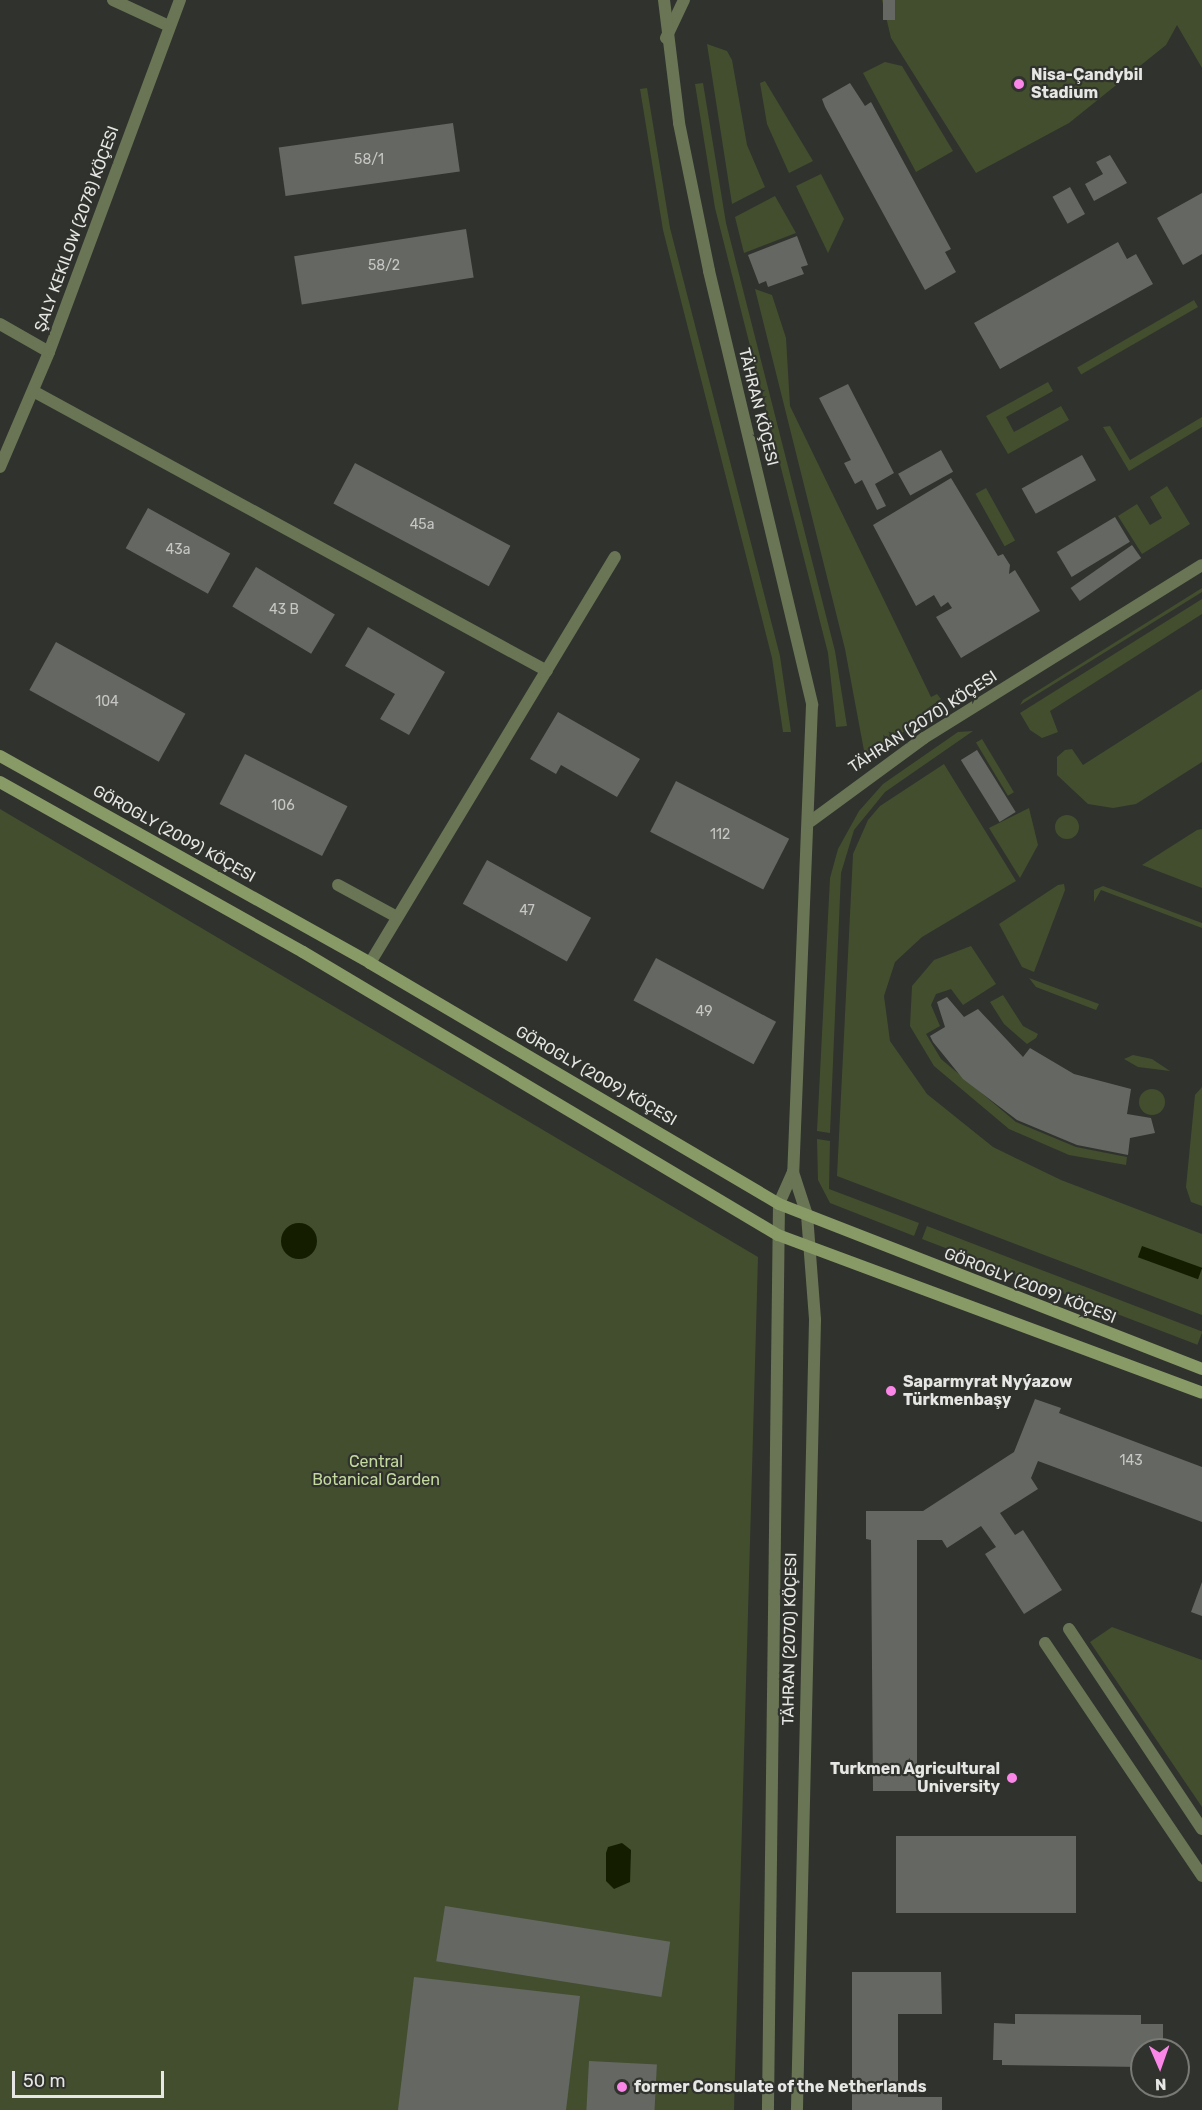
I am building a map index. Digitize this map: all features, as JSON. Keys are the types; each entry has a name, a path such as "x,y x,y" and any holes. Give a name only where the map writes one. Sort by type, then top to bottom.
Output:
{"main road":[{"name":"GÖROGLY (2009) KÖÇESI","path":"0,756 370,963 779,1204 1202,1369"},
{"path":"0,782 303,952 778,1234 1202,1393"}],"street":[{"path":"113,0 169,26"},
{"name":"ŞALY KEKILOW (2078) KÖÇESI","path":"0,467 49,352 180,0"},
{"name":"TÄHRAN KÖÇESI","path":"664,0 666,39 708,272 807,672 813,735 811,821"},
{"path":"666,39 684,0"},
{"path":"0,324 49,352"},
{"path":"33,391 547,671"},
{"path":"370,963 395,916 615,557"},
{"name":"TÄHRAN (2070) KÖÇESI","path":"768,2110 779,1204 793,1172 811,821 924,738 1202,565"},
{"path":"338,885 395,916"},
{"name":"TÄHRAN (2070) KÖÇESI","path":"793,1172 807,1215 814,1320 797,2110"},
{"path":"1069,1629 1202,1829"},
{"path":"1045,1643 1202,1876"}],"green space":[{"name":"Nisa-Çandybil Stadium","path":"882,0 1202,0 1202,68 1177,25 1166,45 1069,123 976,173 891,38"},
{"path":"707,44 727,51 732,60 747,145 765,187 732,204"},
{"path":"885,62 902,66 953,151 916,172 863,73"},
{"path":"765,81 813,161 789,173 767,124 760,83"},
{"path":"703,83 726,223 835,651 847,726 836,727 828,653 715,208 695,84"},
{"path":"647,88 670,228 780,656 791,732 783,732 772,658 663,230 640,89"},
{"path":"821,174 844,219 828,253 796,186"},
{"path":"775,196 796,233 744,253 735,217"},
{"path":"755,289 772,295 786,338 790,406 931,697 937,694 941,699 924,711 942,701 945,706 865,756 845,649"},
{"path":"1194,300 1198,307 1081,374 1077,368"},
{"path":"1048,382 1053,391 1006,417 1014,432 1061,406 1069,420 1008,454 986,416"},
{"path":"1202,417 1202,427 1129,471 1103,427 1110,426 1130,460"},
{"path":"1167,486 1190,524 1142,554 1118,516 1137,504 1150,525 1162,518 1150,497"},
{"path":"986,488 1015,540 1005,546 976,494"},
{"path":"1202,588 1202,592 1020,705 1023,700"},
{"path":"1202,599 1202,614 1050,711 1058,732 1042,738 1030,730 1020,713"},
{"path":"1202,689 1202,762 1136,804 1113,808 1088,804 1057,775 1057,757 1065,750 1072,749 1083,765"},
{"path":"973,731 885,792 854,830 841,873 830,1133 817,1131 830,878 838,849 859,811 883,784 958,732"},
{"path":"982,739 1014,792 1008,796 976,743"},
{"path":"944,764 1016,881 922,937 895,962 884,996 890,1041 927,1094 993,1147 1061,1180 1202,1234 1202,1315 837,1176 853,854 868,820 880,806"},
{"path":"1029,808 1038,845 1020,878 989,828"},
{"name":"Central Botanical Garden","path":"0,809 758,1257 734,2110 0,2110"},
{"path":"1067,815 1075,819 1079,827 1075,835 1067,839 1059,835 1055,827 1059,819"},
{"path":"1202,829 1202,888 1142,865 1197,830"},
{"path":"1064,884 1065,890 1034,972 1022,967 999,924 1058,885"},
{"path":"1103,886 1202,923 1202,928 1101,890 1094,902 1094,890"},
{"path":"971,946 996,984 963,1005 951,989 936,994 931,1005 940,1026 926,1034 941,1059 1016,1122 1076,1147 1127,1157 1126,1165 1069,1155 1009,1129 934,1066 910,1026 912,986 934,960"},
{"path":"1029,978 1099,1004 1096,1010 1036,987"},
{"path":"1003,995 1023,1026 1038,1034 1027,1044 1004,1024 990,1002"},
{"path":"1133,1055 1152,1059 1170,1071 1138,1067 1124,1059"},
{"path":"1202,1087 1202,1206 1191,1202 1186,1187 1195,1095"},
{"path":"1152,1089 1161,1093 1165,1102 1161,1111 1152,1115 1143,1111 1139,1102 1143,1093"},
{"path":"817,1139 830,1141 829,1189 919,1223 914,1236 830,1203 818,1180"},
{"path":"927,1226 1202,1332 1197,1345 922,1239"},
{"path":"1112,1627 1202,1660 1202,1807 1090,1642"}],"shaded area":[{"path":"299,1223 312,1228 317,1241 312,1254 299,1259 286,1254 281,1241 286,1228"},
{"path":"1142,1246 1202,1268 1198,1279 1138,1257"},
{"path":"622,1843 631,1850 630,1882 614,1889 606,1881 606,1853 608,1847"}],"building":[{"path":"883,0 895,0 895,20 883,20"},
{"path":"850,83 865,106 871,102 951,249 945,252 956,272 925,290 822,99"},
{"path":"453,123 460,172 286,196 279,147"},
{"path":"1110,155 1127,183 1094,201 1085,184 1103,174 1096,162"},
{"path":"1070,187 1085,214 1068,224 1053,197"},
{"path":"1202,193 1202,254 1183,265 1157,218"},
{"path":"466,229 474,277 302,305 294,256"},
{"path":"797,236 808,265 801,267 804,274 768,287 766,281 759,284 748,255"},
{"path":"1118,242 1127,259 1136,254 1153,284 1000,369 974,323"},
{"path":"848,384 894,473 875,484 886,506 877,510 862,480 855,484 844,463 851,460 819,398"},
{"path":"941,450 953,472 910,496 898,474"},
{"path":"1082,455 1096,480 1036,514 1022,488"},
{"path":"355,463 510,546 489,586 333,504"},
{"path":"951,478 998,556 1003,554 1010,565 1009,574 1015,570 1040,611 961,658 936,617 952,608 948,602 941,607 934,595 916,606 873,525"},
{"path":"148,508 230,554 208,594 126,548"},
{"path":"1115,517 1130,542 1072,577 1057,552"},
{"path":"1132,545 1141,558 1080,601 1071,588"},
{"path":"256,567 335,614 311,654 232,606"},
{"path":"368,627 445,672 409,735 380,719 395,694 345,666"},
{"path":"56,642 185,714 159,762 29,690"},
{"path":"558,712 640,759 617,797 561,765 556,774 530,759"},
{"path":"977,750 1016,812 1000,822 961,760"},
{"path":"245,754 347,806 322,856 220,804"},
{"path":"676,781 789,839 763,889 650,832"},
{"path":"487,860 591,918 567,961 463,904"},
{"path":"656,958 776,1022 754,1064 633,1000"},
{"path":"947,997 964,1017 978,1009 1023,1057 1030,1048 1074,1074 1131,1089 1127,1114 1151,1118 1155,1133 1130,1138 1128,1155 1077,1145 1017,1120 963,1079 933,1042 930,1036 945,1027 937,1002"},
{"path":"1035,1399 1061,1408 1059,1413 1202,1467 1202,1522 1038,1461 1031,1478 1038,1489 1000,1513 1015,1535 1023,1530 1062,1590 1024,1614 985,1554 996,1547 981,1526 947,1548 942,1540 917,1540 917,1791 873,1791 871,1540 866,1539 866,1511 923,1511 1014,1452"},
{"path":"1202,1582 1202,1616 1191,1612"},
{"path":"896,1836 1076,1836 1076,1913 896,1913"},
{"path":"445,1906 670,1942 661,1997 436,1961"},
{"path":"852,1972 941,1972 942,2014 898,2014 898,2097 942,2097 942,2110 852,2110"},
{"path":"414,1977 580,1996 566,2110 398,2110"},
{"path":"1015,2014 1141,2015 1141,2024 1163,2024 1163,2038 1130,2038 1130,2067 1002,2065 1002,2060 993,2060 994,2023 1015,2024"},
{"name":"former Consulate of the Netherlands","path":"589,2061 657,2065 655,2110 586,2110"}],"place":[{"name":"Nisa-Çandybil Stadium","path":"1019,84"},
{"name":"Saparmyrat Nyýazow Türkmenbaşy","path":"891,1391"},
{"name":"Turkmen Agricultural University","path":"1012,1778"},
{"name":"former Consulate of the Netherlands","path":"622,2087"}]}
